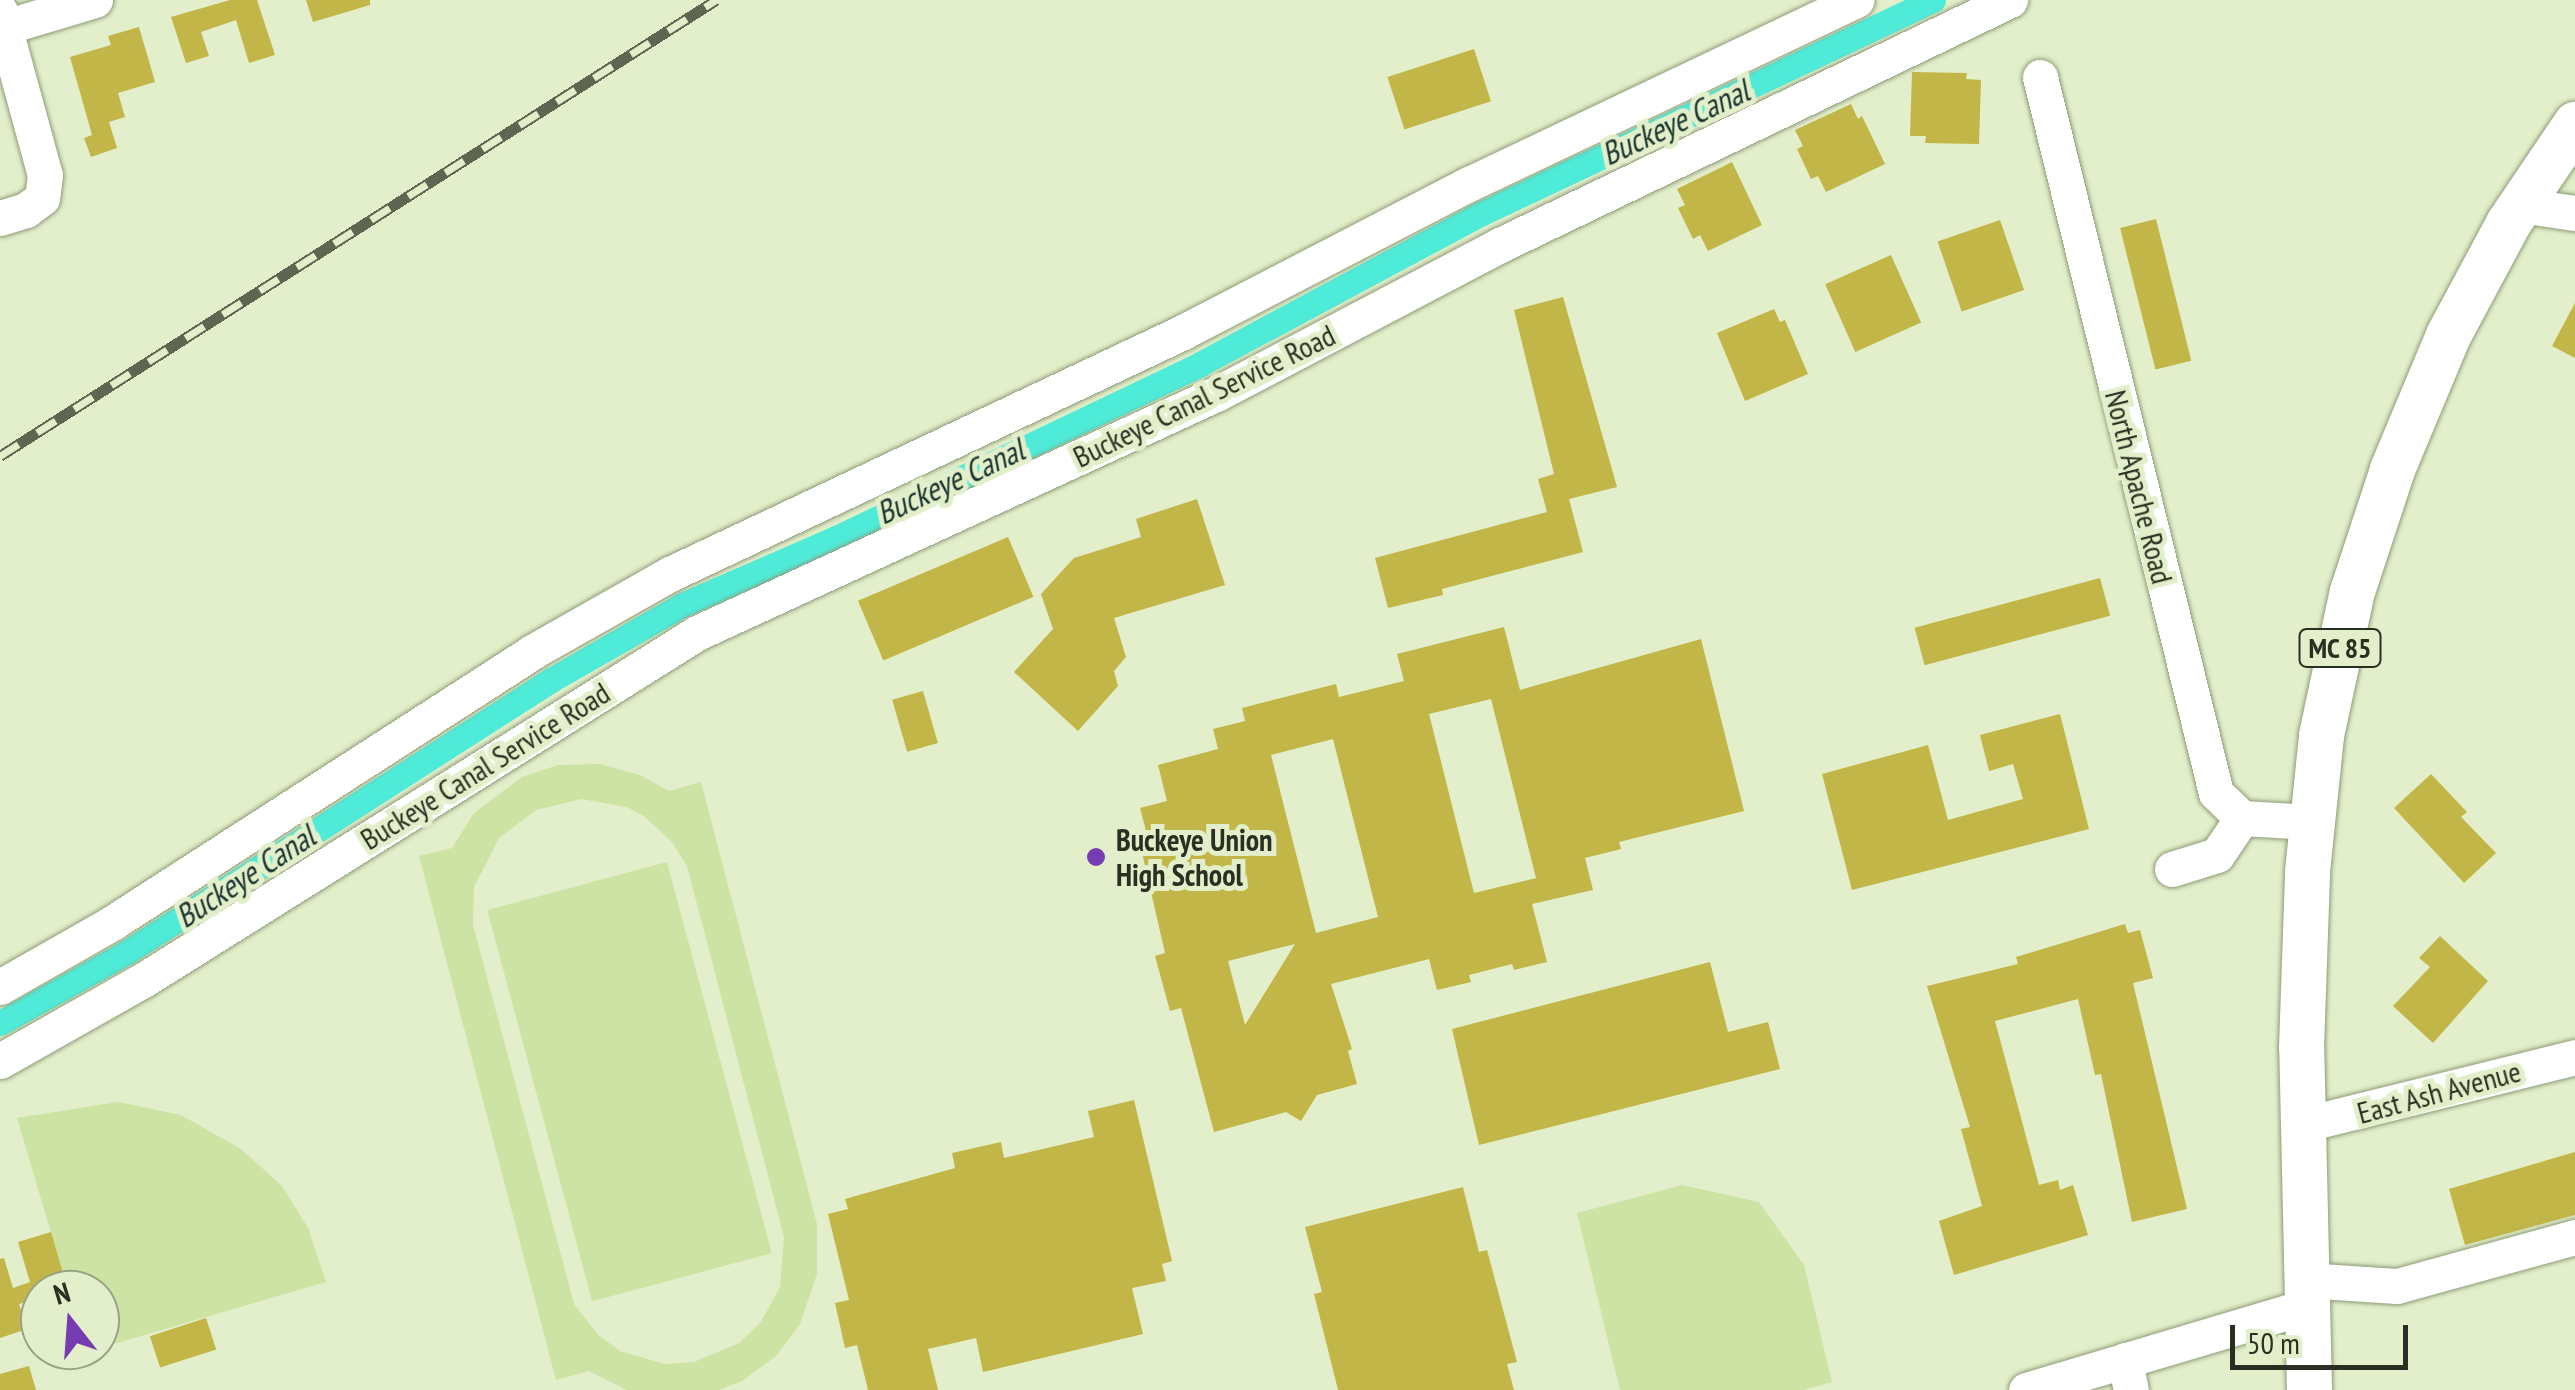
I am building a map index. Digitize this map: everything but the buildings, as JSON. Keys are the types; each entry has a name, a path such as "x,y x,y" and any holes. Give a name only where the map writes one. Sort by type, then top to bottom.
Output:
{"main road":[{"path":"2520,205 2575,124"},
{"name":"MC 85","path":"2309,1390 2301,1046 2312,822 2321,735 2352,592 2392,469 2448,335 2520,205"}],"street":[{"path":"0,218 26,210 42,198 45,175 1,16 95,0"},
{"path":"0,986 112,924 532,652 670,574 1182,332 1470,184 1856,0"},
{"name":"Buckeye Canal Service Road","path":"0,1061 145,980 697,633 1216,394 1500,245 2010,0"},
{"name":"North Apache Road","path":"2040,77 2216,793 2242,818"},
{"path":"2520,205 2575,213"},
{"path":"2172,869 2217,855 2242,818 2312,822"},
{"name":"East Ash Avenue","path":"2302,1125 2575,1057"},
{"path":"2026,1390 2128,1375 2304,1293 2396,1286 2456,1274 2575,1237"}],"green space":[{"path":"600,764 640,775 669,791 701,782 817,1224 817,1274 800,1324 776,1356 742,1381 719,1390 627,1390 589,1371 556,1380 419,856 452,848 474,813 522,777 558,765","holes":["581,799 627,807 644,816 672,842 687,866 784,1237 780,1287 761,1322 739,1343 694,1362 665,1364 620,1351 598,1335 574,1304 473,925 474,887 499,838 536,810"]},
{"path":"667,862 772,1253 592,1301 487,910"},
{"path":"118,1102 181,1115 241,1149 282,1186 308,1228 326,1282 120,1342 120,1270 62,1270 17,1118"},
{"path":"1682,1185 1759,1202 1804,1265 1832,1382 1803,1390 1620,1390 1577,1213"}],"waterway":[{"name":"Buckeye Canal","path":"0,1023 127,952 551,680 682,605 836,538 1200,364 1480,214 1933,0"}],"railway":[{"path":"0,456 716,0"}],"place":[{"name":"Buckeye Union High School","path":"1096,857"}]}
